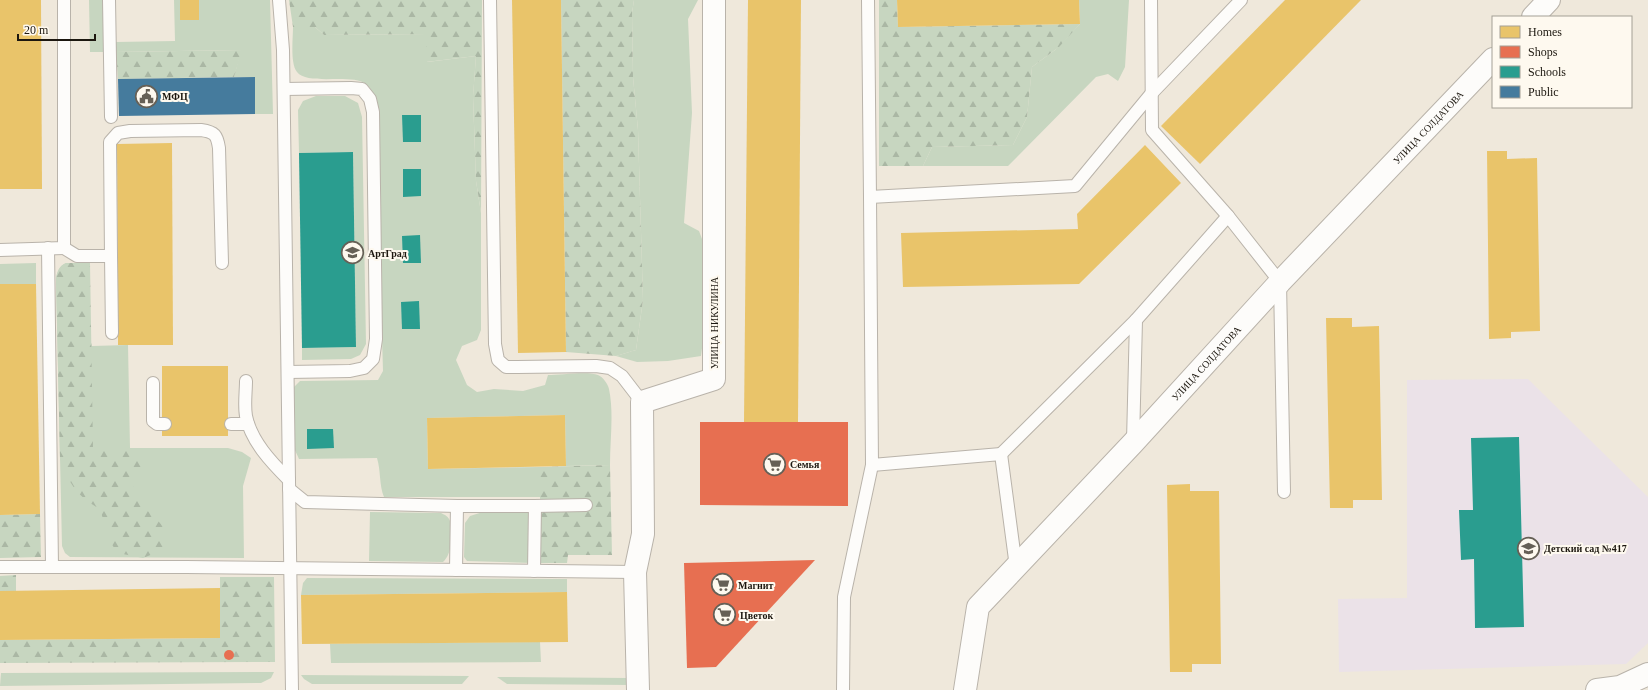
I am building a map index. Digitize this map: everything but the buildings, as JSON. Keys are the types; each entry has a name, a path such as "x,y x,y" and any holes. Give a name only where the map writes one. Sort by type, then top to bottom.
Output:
{"street":[{"name":"УЛИЦА НИКУЛИНА","path":"642,402 714,379 714,0"},
{"path":"1534,16 1549,0"},
{"name":"УЛИЦА СОЛДАТОВА","path":"965,690 978,607 1133,443 1280,282 1492,60"},
{"path":"638,690 635,572 643,534 642,402"},
{"path":"1597,690 1620,687 1648,674"}],"lane":[{"path":"64,0 64,248"},
{"path":"109,0 111,117"},
{"path":"279,0 284,89 292,690"},
{"path":"490,0 495,344 498,360 506,366 517,367 596,366 610,368 622,376 642,402"},
{"path":"843,690 844,597 872,465 868,0"},
{"path":"1151,0 1152,130 1228,216 1280,282 1284,492"},
{"path":"870,197 1075,186 1151,94 1241,0"},
{"path":"284,89 350,88 362,90 370,99 372,112 375,243 376,339 373,359 364,368 350,371 288,372"},
{"path":"112,333 110,142 118,133 130,131 201,130 211,131 217,137 220,148 222,263"},
{"path":"872,465 1001,454 1136,320 1228,216"},
{"path":"48,248 52,567"},
{"path":"0,250 64,248 77,256 111,256"},
{"path":"1133,443 1136,320"},
{"path":"246,381 246,414 248,424 266,457 305,502 457,506 586,505"},
{"path":"153,382 153,422 157,424 165,424"},
{"path":"231,424 248,424"},
{"path":"1001,454 1016,567"},
{"path":"456,570 457,506"},
{"path":"534,570 535,506"},
{"path":"0,567 290,568 635,572"}],"shaded area":[{"name":"Детский сад №417","path":"1528,379 1648,497 1648,643 1626,664 1339,672 1338,599 1407,598 1407,380"}],"green space":[{"path":"89,0 104,0 104,52 90,52"},
{"path":"174,0 180,0 181,20 199,19 199,0 270,0 273,114 255,114 255,77 234,77 241,50 116,52 116,42 175,41"},
{"path":"289,0 482,0 481,213 476,181 473,96 476,56 426,62 426,34 324,35 315,27 293,27"},
{"path":"561,0 634,0 632,13 633,77 638,130 643,300 636,350 616,356 566,352"},
{"path":"634,0 698,0 688,19 692,113 684,223 699,231 705,247 707,309 701,356 668,361 637,362 616,356 636,350 643,300 638,130 633,77 632,13"},
{"path":"879,0 897,0 898,27 1080,24 1059,47 1032,67 1027,117 1013,145 932,147 923,166 879,166"},
{"path":"1079,0 1129,0 1125,67 1118,81 1108,74 1096,77 1008,166 923,166 932,147 1013,145 1027,117 1032,67 1055,50 1080,24"},
{"path":"293,27 315,27 324,35 426,34 427,62 476,56 473,97 476,181 481,213 481,330 477,340 462,346 456,360 467,385 477,392 494,389 523,391 545,385 548,375 588,373 600,376 608,385 609,389 612,417 610,465 566,466 565,415 427,418 428,469 540,467 540,497 384,497 381,488 377,458 299,459 294,448 294,387 300,381 378,380 383,371 375,99 368,86 359,81 350,79 310,78 297,72 293,63"},
{"path":"242,50 234,77 118,79 116,52"},
{"path":"316,96 345,96 358,103 362,117 366,344 360,355 351,359 302,360 302,348 356,347 353,152 299,153 298,110 303,101"},
{"path":"36,263 36,284 0,284 0,264"},
{"path":"66,263 92,346 128,345 130,448 228,448 242,452 251,458 243,486 244,558 70,557 65,553 62,546 56,279 59,270"},
{"path":"66,263 90,263 93,449 130,448 139,454 143,466 133,486 144,507 163,526 163,550 143,558 118,553 110,542 100,509 79,494 67,476 60,459 56,279 59,270"},
{"path":"610,465 612,555 568,555 567,563 540,563 540,467"},
{"path":"486,511 531,512 531,563 467,561 464,557 465,523 470,516"},
{"path":"370,512 441,513 445,515 450,521 452,530 450,548 446,559 443,562 369,561"},
{"path":"40,514 41,557 0,558 0,515"},
{"path":"16,575 16,591 0,591 0,576"},
{"path":"220,577 274,577 275,662 0,663 0,640 220,638"},
{"path":"307,578 567,579 567,592 301,595 303,583"},
{"path":"540,642 541,662 331,663 330,644 302,644"},
{"path":"274,672 271,678 261,683 0,686 1,673"},
{"path":"301,675 469,676 462,684 312,684"},
{"path":"497,677 628,678 630,685 507,684"}],"place":[{"name":"МФЦ","path":"146,96"},
{"name":"АртГрад","path":"352,253"},
{"name":"Семья","path":"774,464"},
{"name":"Детский сад №417","path":"1528,548"},
{"name":"Магнит","path":"722,585"},
{"name":"Цветок","path":"725,615"}]}
